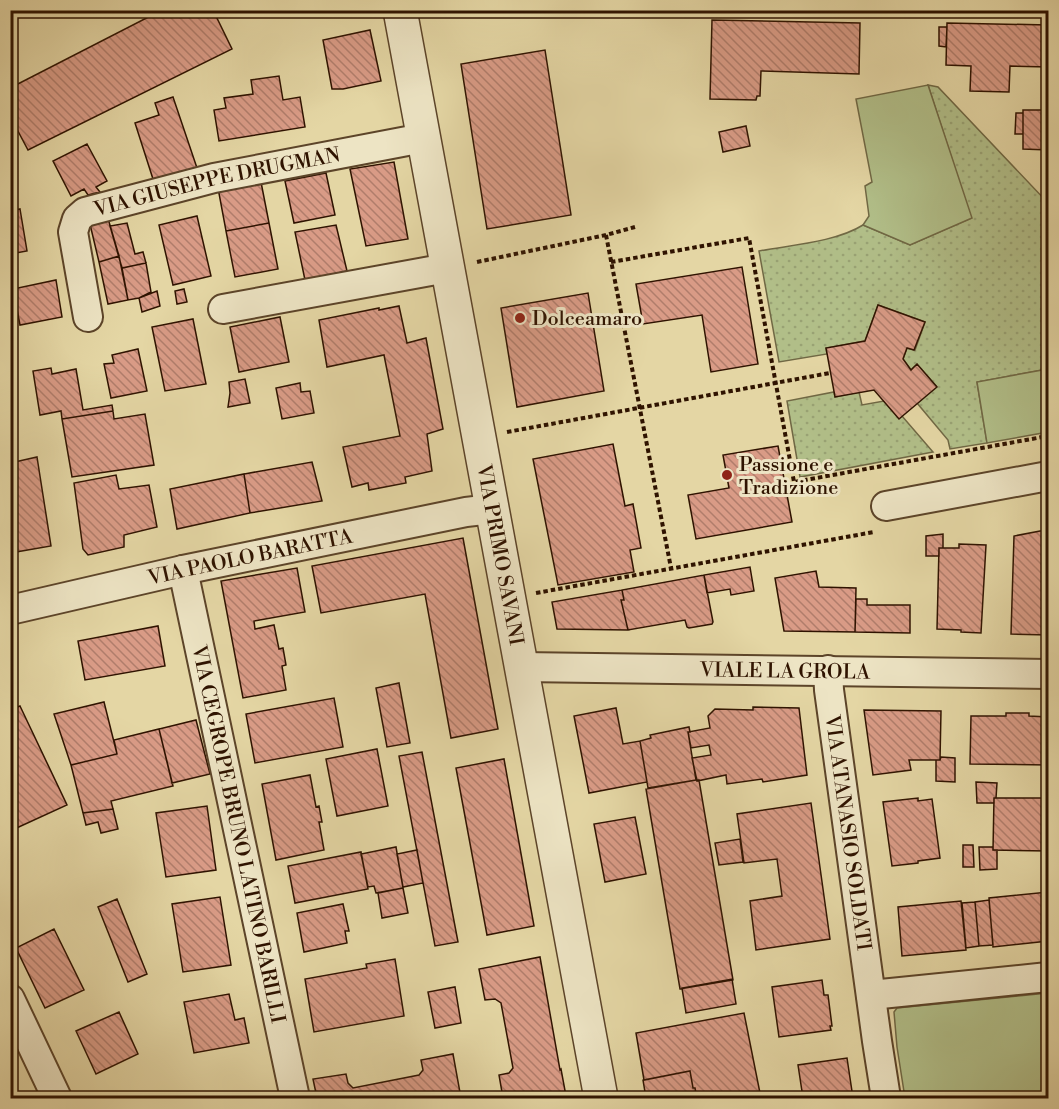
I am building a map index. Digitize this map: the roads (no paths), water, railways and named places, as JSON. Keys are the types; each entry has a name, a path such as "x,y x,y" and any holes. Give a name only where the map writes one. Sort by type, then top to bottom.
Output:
{"street":[{"name":"VIA PRIMO SAVANI","path":"400,10 601,1098"},
{"name":"VIA GIUSEPPE DRUGMAN","path":"88,317 73,232 77,219 86,212 214,178 423,138"},
{"path":"223,309 447,268"},
{"path":"886,506 1048,476"},
{"name":"VIA PAOLO BARATTA","path":"10,610 183,570 492,508"},
{"name":"VIA CEGROPE BRUNO LATINO BARILLI","path":"183,570 294,1098"},
{"name":"VIALE LA GROLA","path":"521,667 1048,674"},
{"name":"VIA ATANASIO SOLDATI","path":"828,670 886,1098"},
{"path":"871,995 1048,977"},
{"path":"10,999 57,1098"}],"place":[{"name":"Dolceamaro","path":"520,318"},
{"name":"Passione e Tradizione","path":"727,475"}]}
